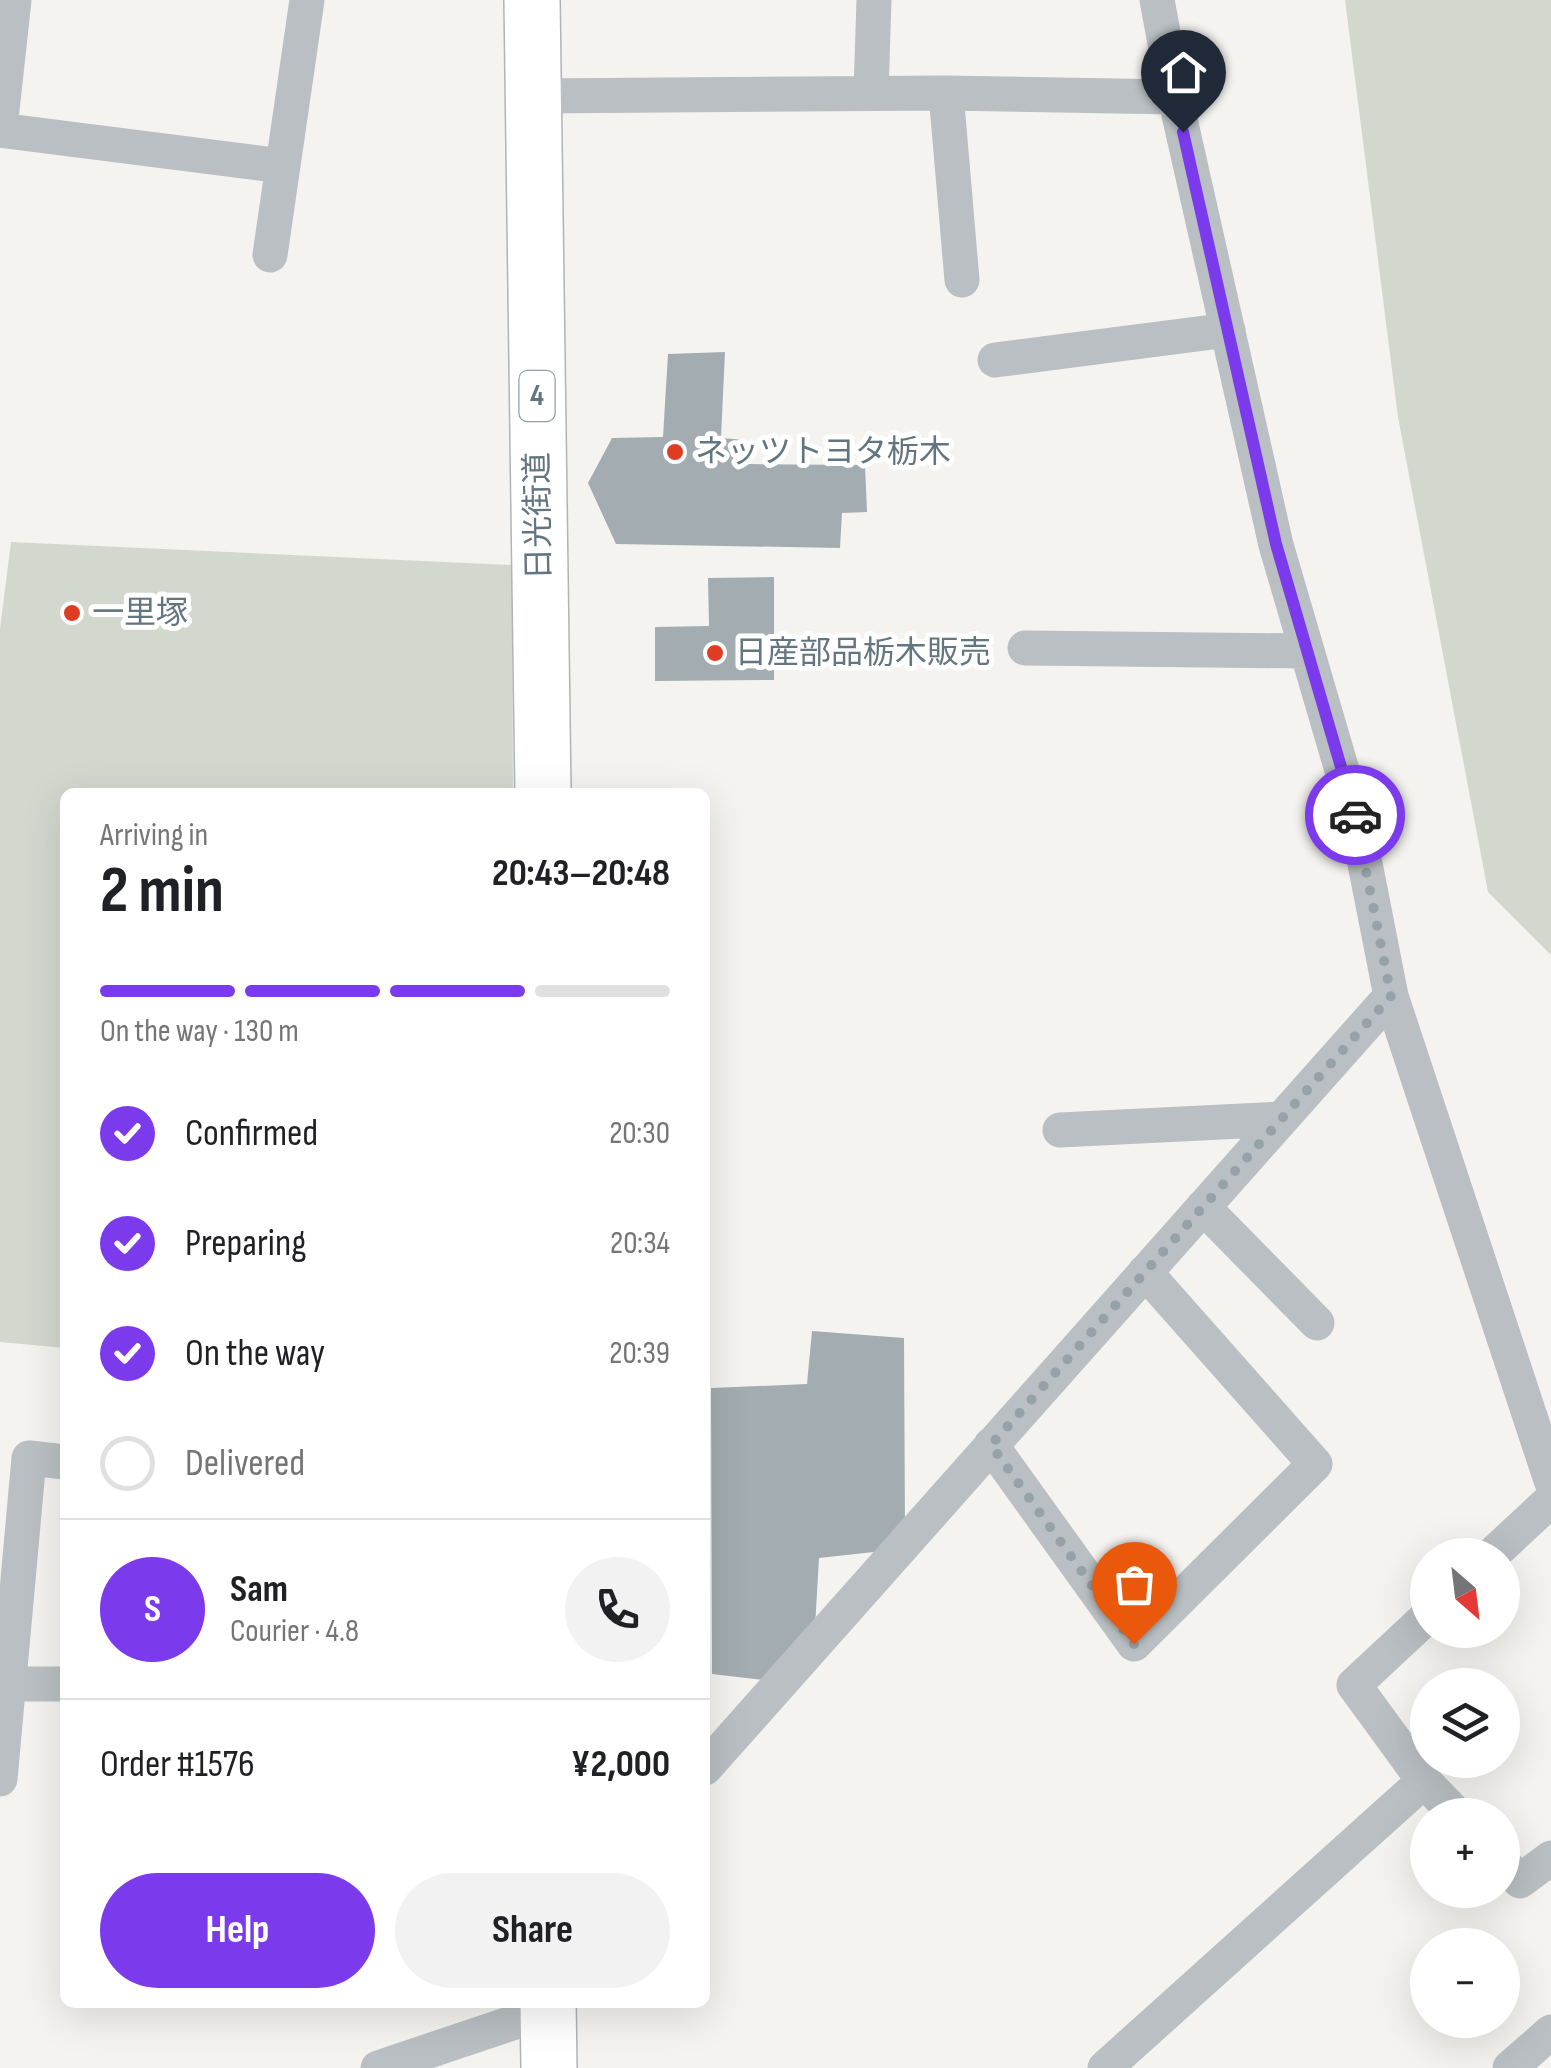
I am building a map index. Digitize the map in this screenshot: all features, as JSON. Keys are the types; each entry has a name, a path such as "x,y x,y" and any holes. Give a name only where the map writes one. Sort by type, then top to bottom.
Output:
{"highway":[{"name":"日光街道","path":"532,0 543,788"},
{"path":"548,2008 549,2068"}],"street":[{"path":"14,0 0,129 283,166"},
{"path":"270,255 307,0"},
{"path":"871,93 874,0"},
{"path":"1157,0 1175,97 1276,544 1356,818 1391,996 1551,1480"},
{"path":"533,96 946,92 1175,97"},
{"path":"946,92 962,280"},
{"path":"995,360 1228,330"},
{"path":"1026,648 1307,650"},
{"path":"710,1762 1391,996"},
{"path":"1060,1130 1281,1119"},
{"path":"1204,1206 1317,1323"},
{"path":"991,1445 1134,1644 1315,1464 1145,1272"},
{"path":"0,1778 4,1685 28,1458 60,1461"},
{"path":"1510,1538 1551,1500"},
{"path":"1410,1633 1354,1685 1441,1798"},
{"path":"4,1685 60,1684"},
{"path":"1105,2068 1424,1780"},
{"path":"1520,1881 1551,1858"},
{"path":"378,2068 545,2008"},
{"path":"1510,2068 1551,2032"}],"shaded area":[{"path":"1345,0 1551,0 1551,955 1488,892 1398,417"},
{"path":"11,542 512,565 513,788 60,788 60,1348 0,1342 0,629"}],"building":[{"name":"ネッツトヨタ栃木","path":"725,352 721,438 745,440 747,464 865,465 867,512 842,513 840,548 616,544 588,483 612,438 663,437 668,354"},
{"name":"日産部品栃木販売","path":"774,577 774,680 655,681 655,627 709,626 708,578"},
{"path":"812,1331 904,1338 905,1530 883,1551 819,1558 815,1627 763,1680 712,1674 711,1388 807,1384"}],"way so far":[{"path":"1134,1644 991,1445 1391,996 1355,815"}],"place":[{"name":"ネッツトヨタ栃木","path":"675,452"},
{"name":"一里塚","path":"72,613"},
{"name":"日産部品栃木販売","path":"715,653"}],"route":[{"path":"1183,132 1276,544 1355,815"}]}
